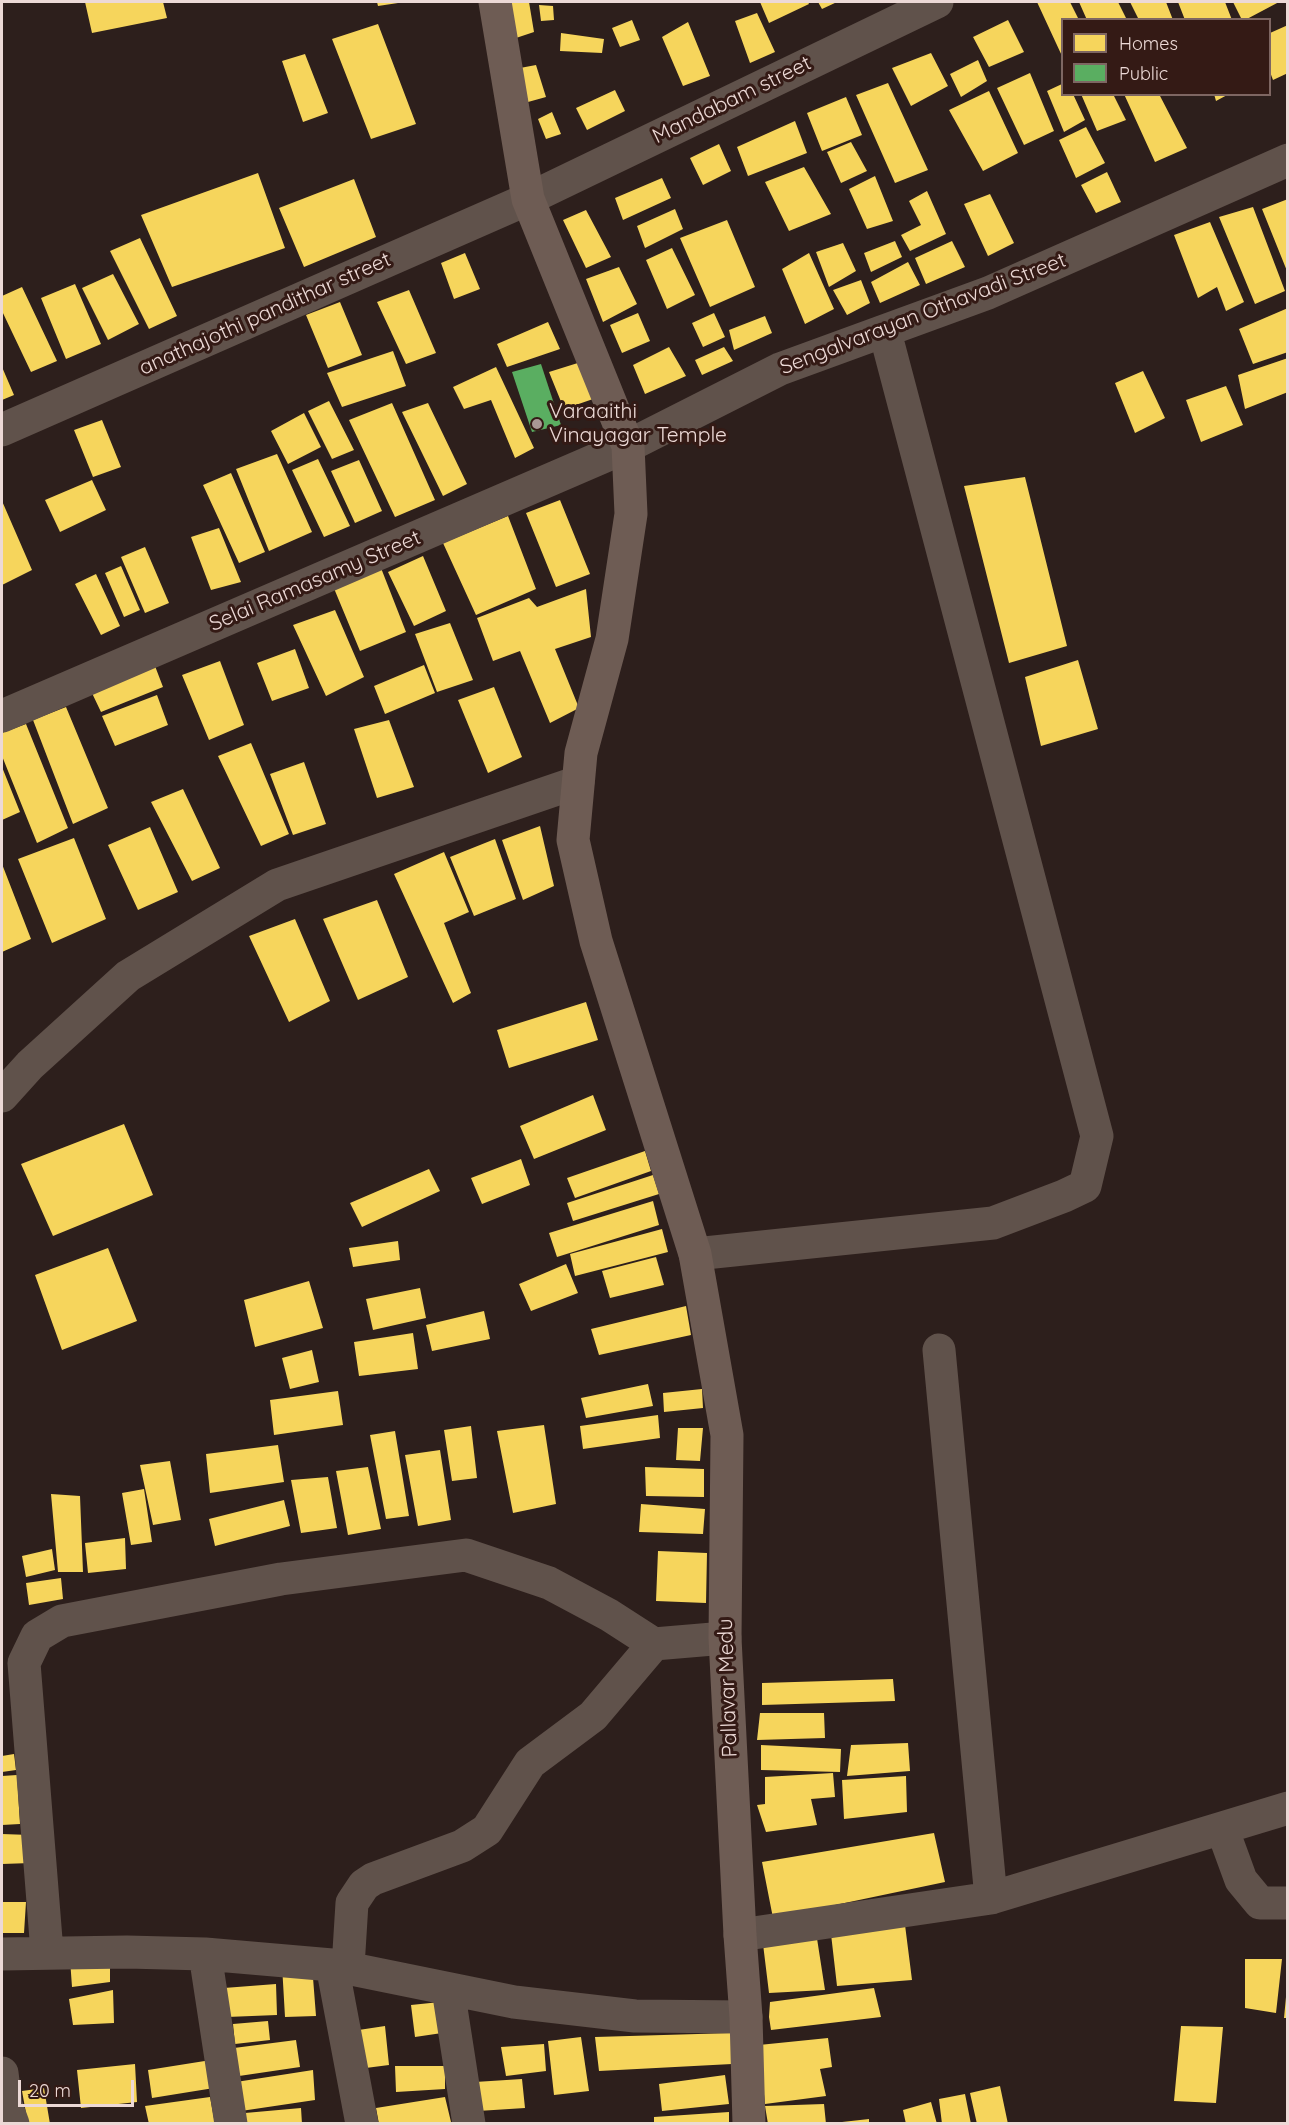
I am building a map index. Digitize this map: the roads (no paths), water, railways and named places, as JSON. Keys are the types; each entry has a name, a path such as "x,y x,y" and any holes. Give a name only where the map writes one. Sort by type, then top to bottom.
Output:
{"street":[{"name":"Pallavar Medu","path":"495,2 528,199 628,446 631,514 612,639 581,753 573,840 596,940 695,1254 727,1435 725,1638 746,2016 749,2124"},
{"name":"Mandabam street","path":"528,199 937,2"},
{"name":"Sengalvarayan Othavadi Street","path":"628,446 780,369 988,293 1287,160"},
{"name":"anathajothi pandithar street","path":"2,430 528,199"},
{"path":"695,1254 993,1223 1084,1186 1097,1136 885,332"},
{"name":"Selai Ramasamy Street","path":"2,716 628,446"},
{"path":"2,1096 30,1065 128,976 277,885 578,782"},
{"path":"939,1350 991,1898"},
{"path":"47,1952 24,1663 38,1636 62,1621 281,1579 466,1555 549,1583 609,1615 654,1644 725,1638"},
{"path":"362,2124 340,1966 352,1903 364,1885 373,1879 462,1846 487,1830 530,1763 593,1716 654,1644"},
{"path":"740,1935 991,1898 1287,1808"},
{"path":"1222,1827 1242,1880 1260,1903 1287,1903"},
{"path":"2,1954 47,1952 205,1954 340,1966 514,2002 635,2016 746,2016"},
{"path":"205,1954 231,2124"},
{"path":"448,1989 469,2124"},
{"path":"2,2073 6,2105 13,2124"}],"place":[{"name":"Varaaithi Vinayagar Temple","path":"537,424"}]}
